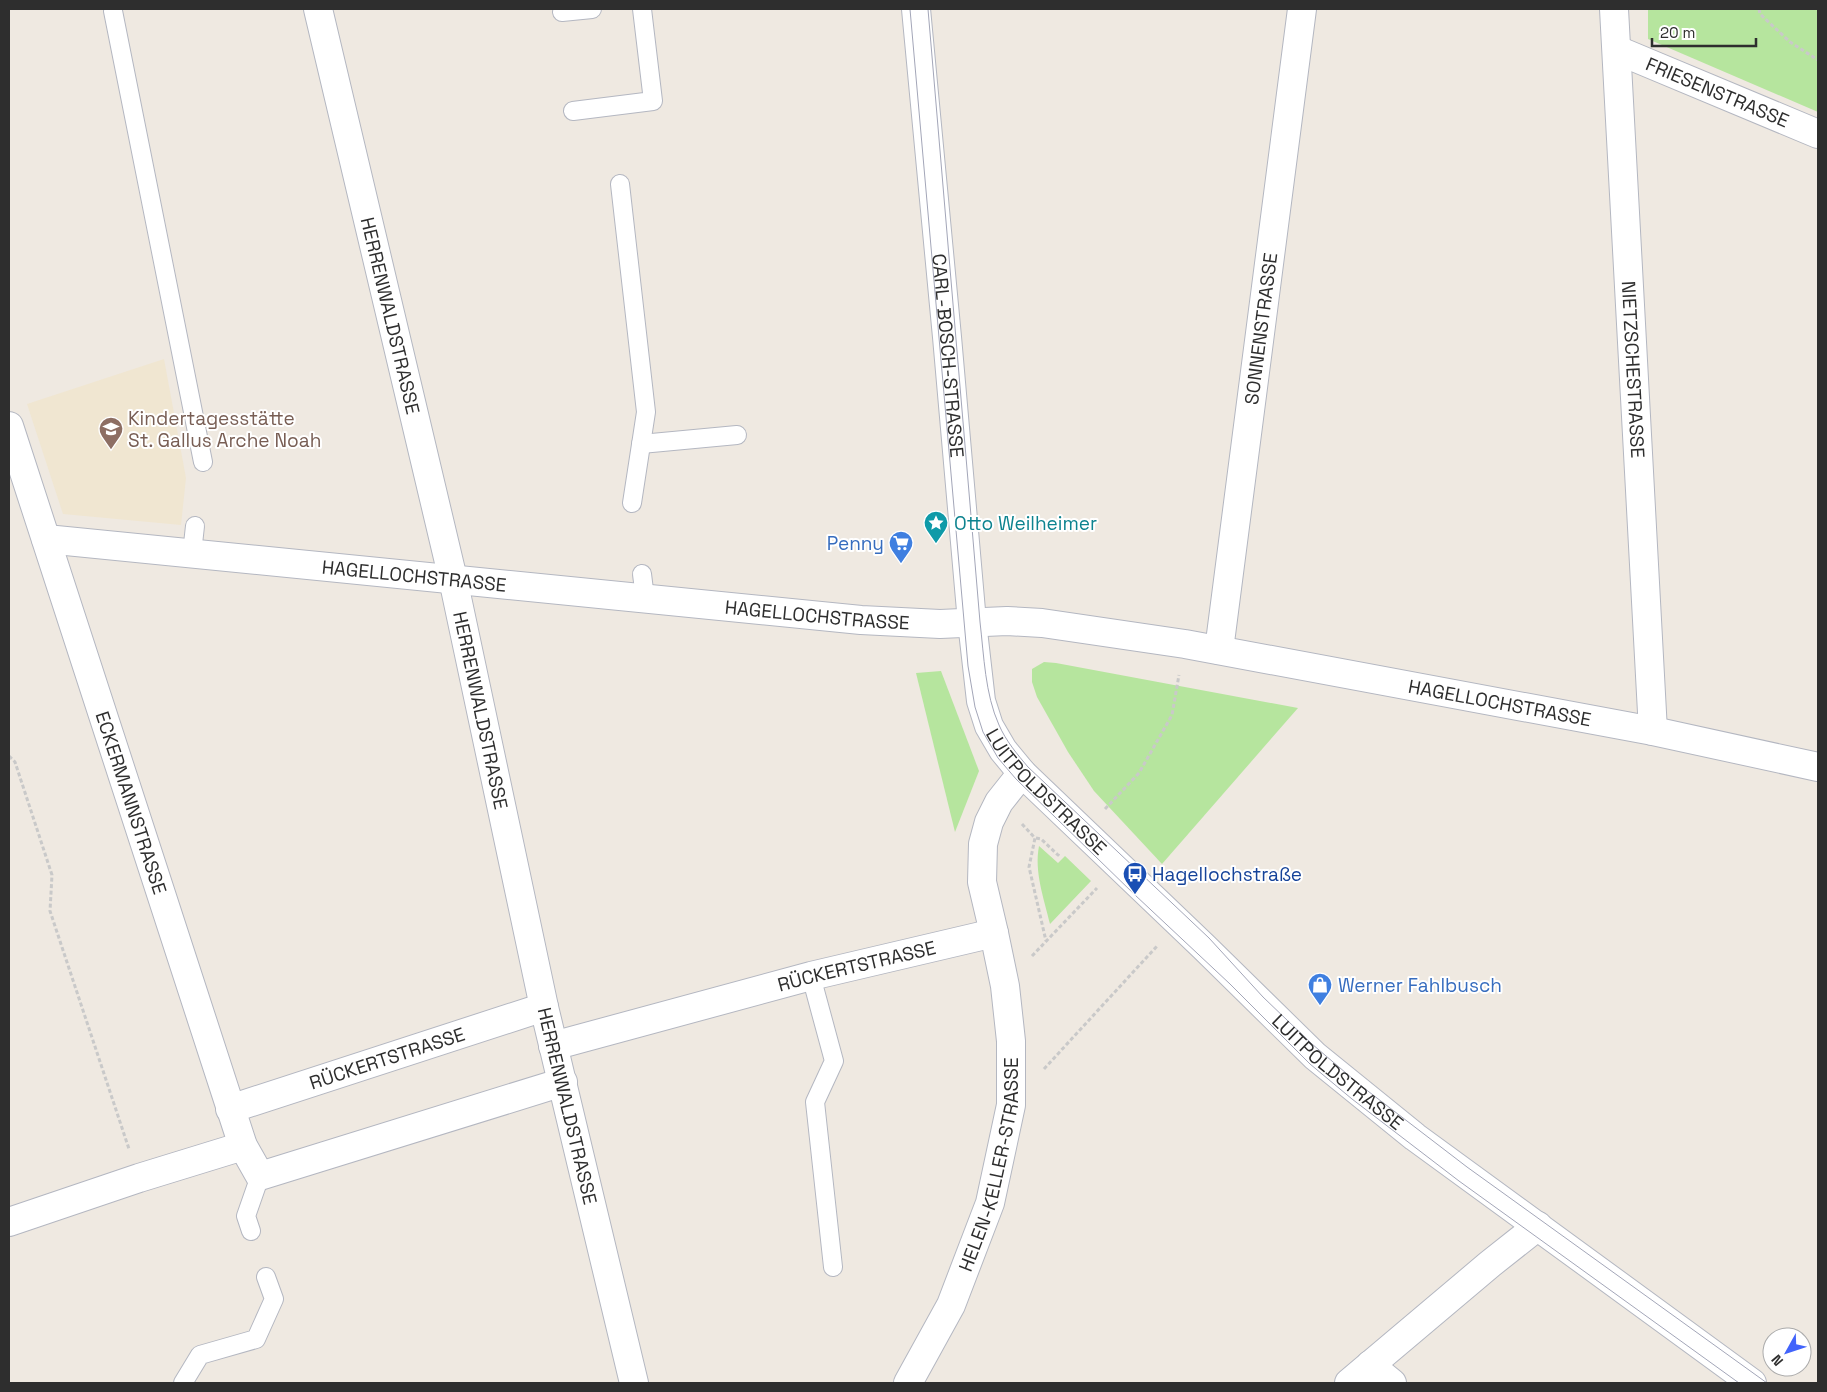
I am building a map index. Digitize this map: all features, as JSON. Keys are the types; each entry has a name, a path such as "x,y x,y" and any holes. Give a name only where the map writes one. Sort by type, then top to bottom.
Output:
{"street":[{"name":"HERRENWALDSTRASSE","path":"318,9 453,579 544,1007 634,1383"},
{"name":"CARL-BOSCH-STRASSE","path":"916,9 972,622 981,701"},
{"name":"SONNENSTRASSE","path":"1218,650 1302,9"},
{"name":"NIETZSCHESTRASSE","path":"1614,9 1653,731"},
{"name":"FRIESENSTRASSE","path":"1617,50 1818,134"},
{"name":"ECKERMANNSTRASSE","path":"9,426 242,1146 260,1176"},
{"name":"HAGELLOCHSTRASSE","path":"46,539 453,579 644,586 861,620 940,624 1007,621 1042,623 1218,650 1653,731 1818,767"},
{"name":"LUITPOLDSTRASSE","path":"981,701 989,726 1003,750 1022,773 1315,1056 1415,1137 1752,1383"},
{"path":"994,933 982,882 984,844 989,822 999,802 1022,773"},
{"name":"RÜCKERTSTRASSE","path":"553,1046 811,976 994,933"},
{"name":"HELEN-KELLER-STRASSE","path":"908,1383 951,1305 990,1202 1011,1105 1011,1041 1005,986 994,933"},
{"name":"RÜCKERTSTRASSE","path":"230,1109 544,1007"},
{"path":"260,1176 562,1082"},
{"path":"9,1222 139,1178 242,1146"},
{"path":"1349,1383 1538,1226"},
{"path":"1370,1365 1392,1383"}],"lane":[{"path":"562,12 592,9"},
{"path":"573,111 652,101 642,9"},
{"path":"113,11 203,462"},
{"path":"620,184 646,412 632,502"},
{"path":"641,444 737,435"},
{"path":"192,553 195,526"},
{"path":"811,976 834,1061 816,1102 833,1268"},
{"path":"251,1231 246,1216 260,1176"},
{"path":"183,1383 200,1356 256,1339 274,1299 266,1277"}],"path":[{"path":"1759,9 1760,14 1790,42 1818,60"},
{"path":"1098,816 1139,773 1172,715 1185,644"},
{"path":"9,756 15,762 52,875 50,911 139,1178"},
{"path":"999,802 1035,838 1029,867 1046,941"},
{"path":"1005,986 1100,884"},
{"path":"1011,1105 1158,945"}],"shaded area":[{"name":"Kindertagesstätte St. Gallus Arche Noah","path":"164,359 186,478 181,525 63,514 27,404"}],"green space":[{"path":"1648,9 1818,9 1818,112 1648,39"},
{"path":"1044,662 1298,708 1162,864 1094,791 1068,752 1037,697 1032,682 1032,669"},
{"path":"941,671 979,771 955,832 916,673"},
{"path":"1039,846 1058,863 1065,856 1091,881 1050,924 1039,875"}],"tram line":[{"path":"910,9 968,666 975,707 983,732 998,758 1016,779 1230,984 1310,1064 1352,1099 1459,1181 1739,1383"},
{"path":"928,9 984,661 994,713 1005,736 1028,767 1209,938 1263,997 1312,1044 1360,1085 1467,1167 1767,1383"}],"place":[{"name":"Kindertagesstätte St. Gallus Arche Noah","path":"111,450"},
{"name":"Otto Weilheimer","path":"936,544"},
{"name":"Penny","path":"901,564"},
{"name":"Hagellochstraße","path":"1135,895"},
{"name":"Werner Fahlbusch","path":"1320,1006"}]}
